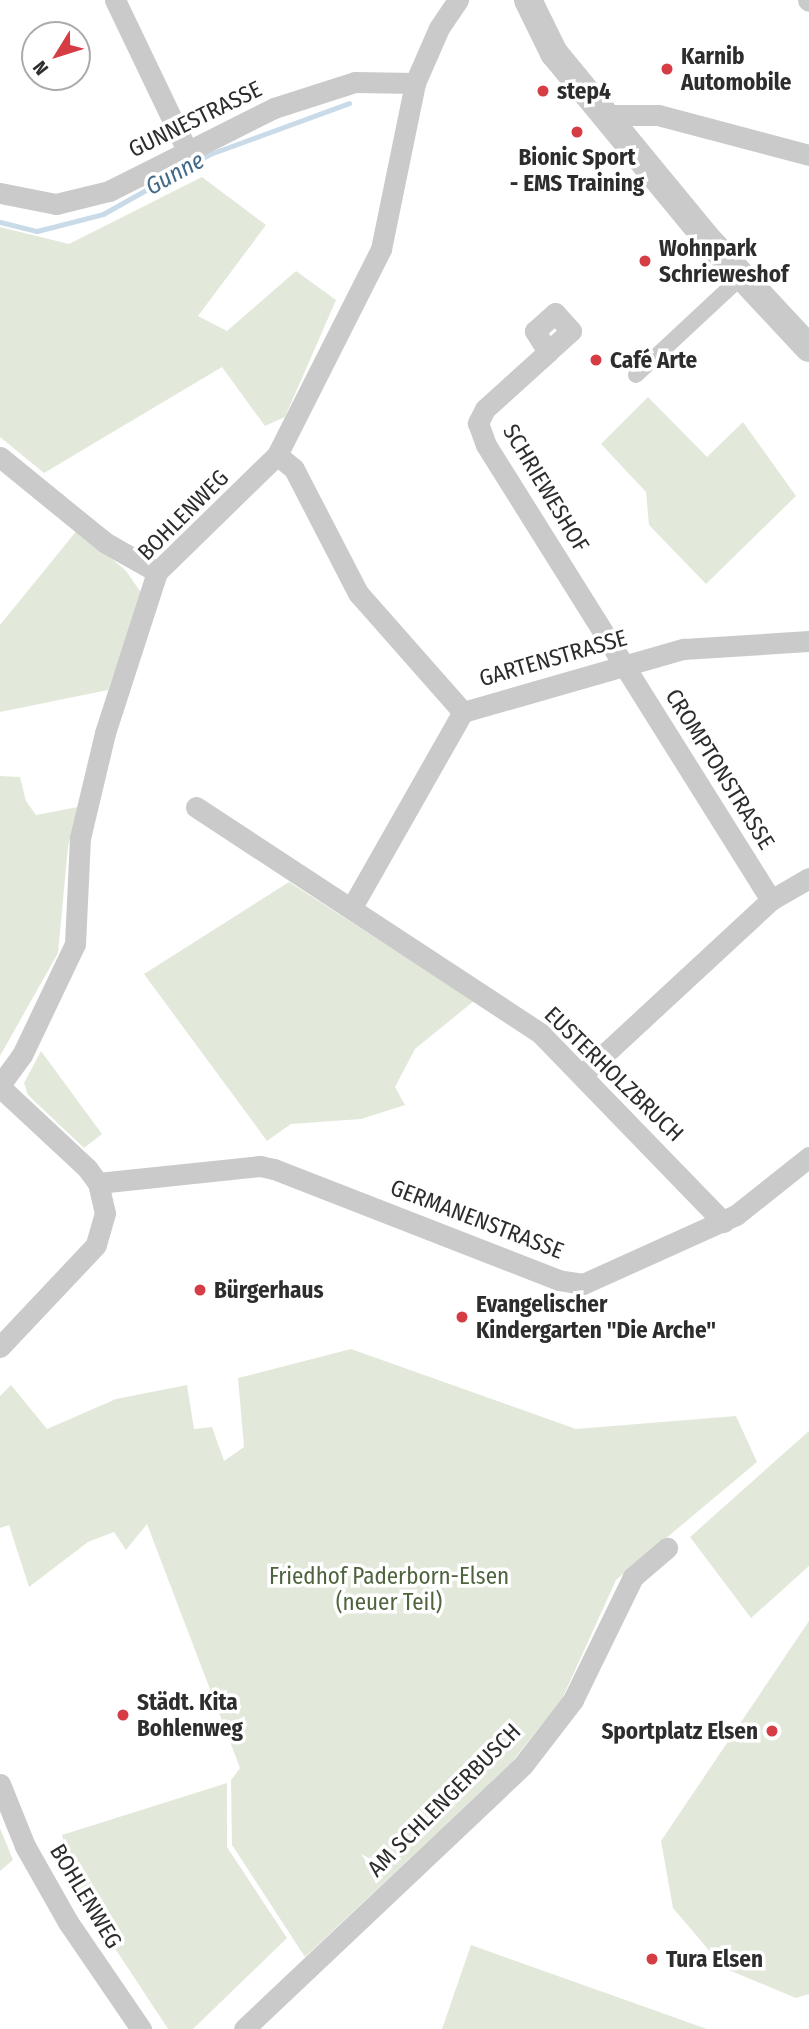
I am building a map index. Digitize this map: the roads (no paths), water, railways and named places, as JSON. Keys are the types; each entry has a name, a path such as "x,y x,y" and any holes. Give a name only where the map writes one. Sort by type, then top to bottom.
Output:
{"street":[{"path":"115,0 187,149"},
{"name":"BOHLENWEG","path":"98,1183 0,1086 22,1055 75,944 80,838 105,733 157,572 277,455 381,249 415,83 439,28 457,0"},
{"path":"528,0 554,53 742,276 809,348"},
{"name":"GUNNESTRASSE","path":"0,193 57,204 109,191 187,149 274,108 355,82 415,83"},
{"path":"607,116 658,116 809,155"},
{"path":"636,374 742,276"},
{"name":"SCHRIEWESHOF","path":"548,352 485,409 478,423 486,444 624,665"},
{"name":"GARTENSTRASSE","path":"277,455 294,469 358,593 463,712 683,649 809,641"},
{"path":"0,457 106,542 157,572"},
{"name":"CROMPTONSTRASSE","path":"624,665 771,900"},
{"path":"352,907 463,712"},
{"name":"EUSTERHOLZBRUCH","path":"196,807 352,907 541,1034 583,1074 723,1222"},
{"path":"583,1074 771,900 809,878"},
{"name":"GERMANENSTRASSE","path":"98,1183 260,1166 274,1169 558,1280 583,1284 723,1222 770,1192 809,1157"},
{"path":"0,1347 101,1237 106,1213 98,1183"},
{"name":"AM SCHLENGERBUSCH","path":"244,2029 523,1765 573,1700 633,1577 667,1548"},
{"name":"BOHLENWEG","path":"0,1784 25,1846 68,1922 141,2029"}],"waterway":[{"name":"Gunne","path":"0,222 37,231 103,214 210,154 349,103"}],"place":[{"name":"Karnib Automobile","path":"667,69"},
{"name":"step4","path":"543,91"},
{"name":"Bionic Sport - EMS Training","path":"577,132"},
{"name":"Wohnpark Schrieweshof","path":"645,261"},
{"name":"Café Arte","path":"596,360"},
{"name":"Bürgerhaus","path":"200,1290"},
{"name":"Evangelischer Kindergarten \"Die Arche\"","path":"462,1317"},
{"name":"Städt. Kita Bohlenweg","path":"123,1715"},
{"name":"Sportplatz Elsen","path":"772,1731"},
{"name":"Tura Elsen","path":"652,1959"}],"park label":[{"name":"Friedhof Paderborn-Elsen (neuer Teil)","path":"389,1589"}]}
